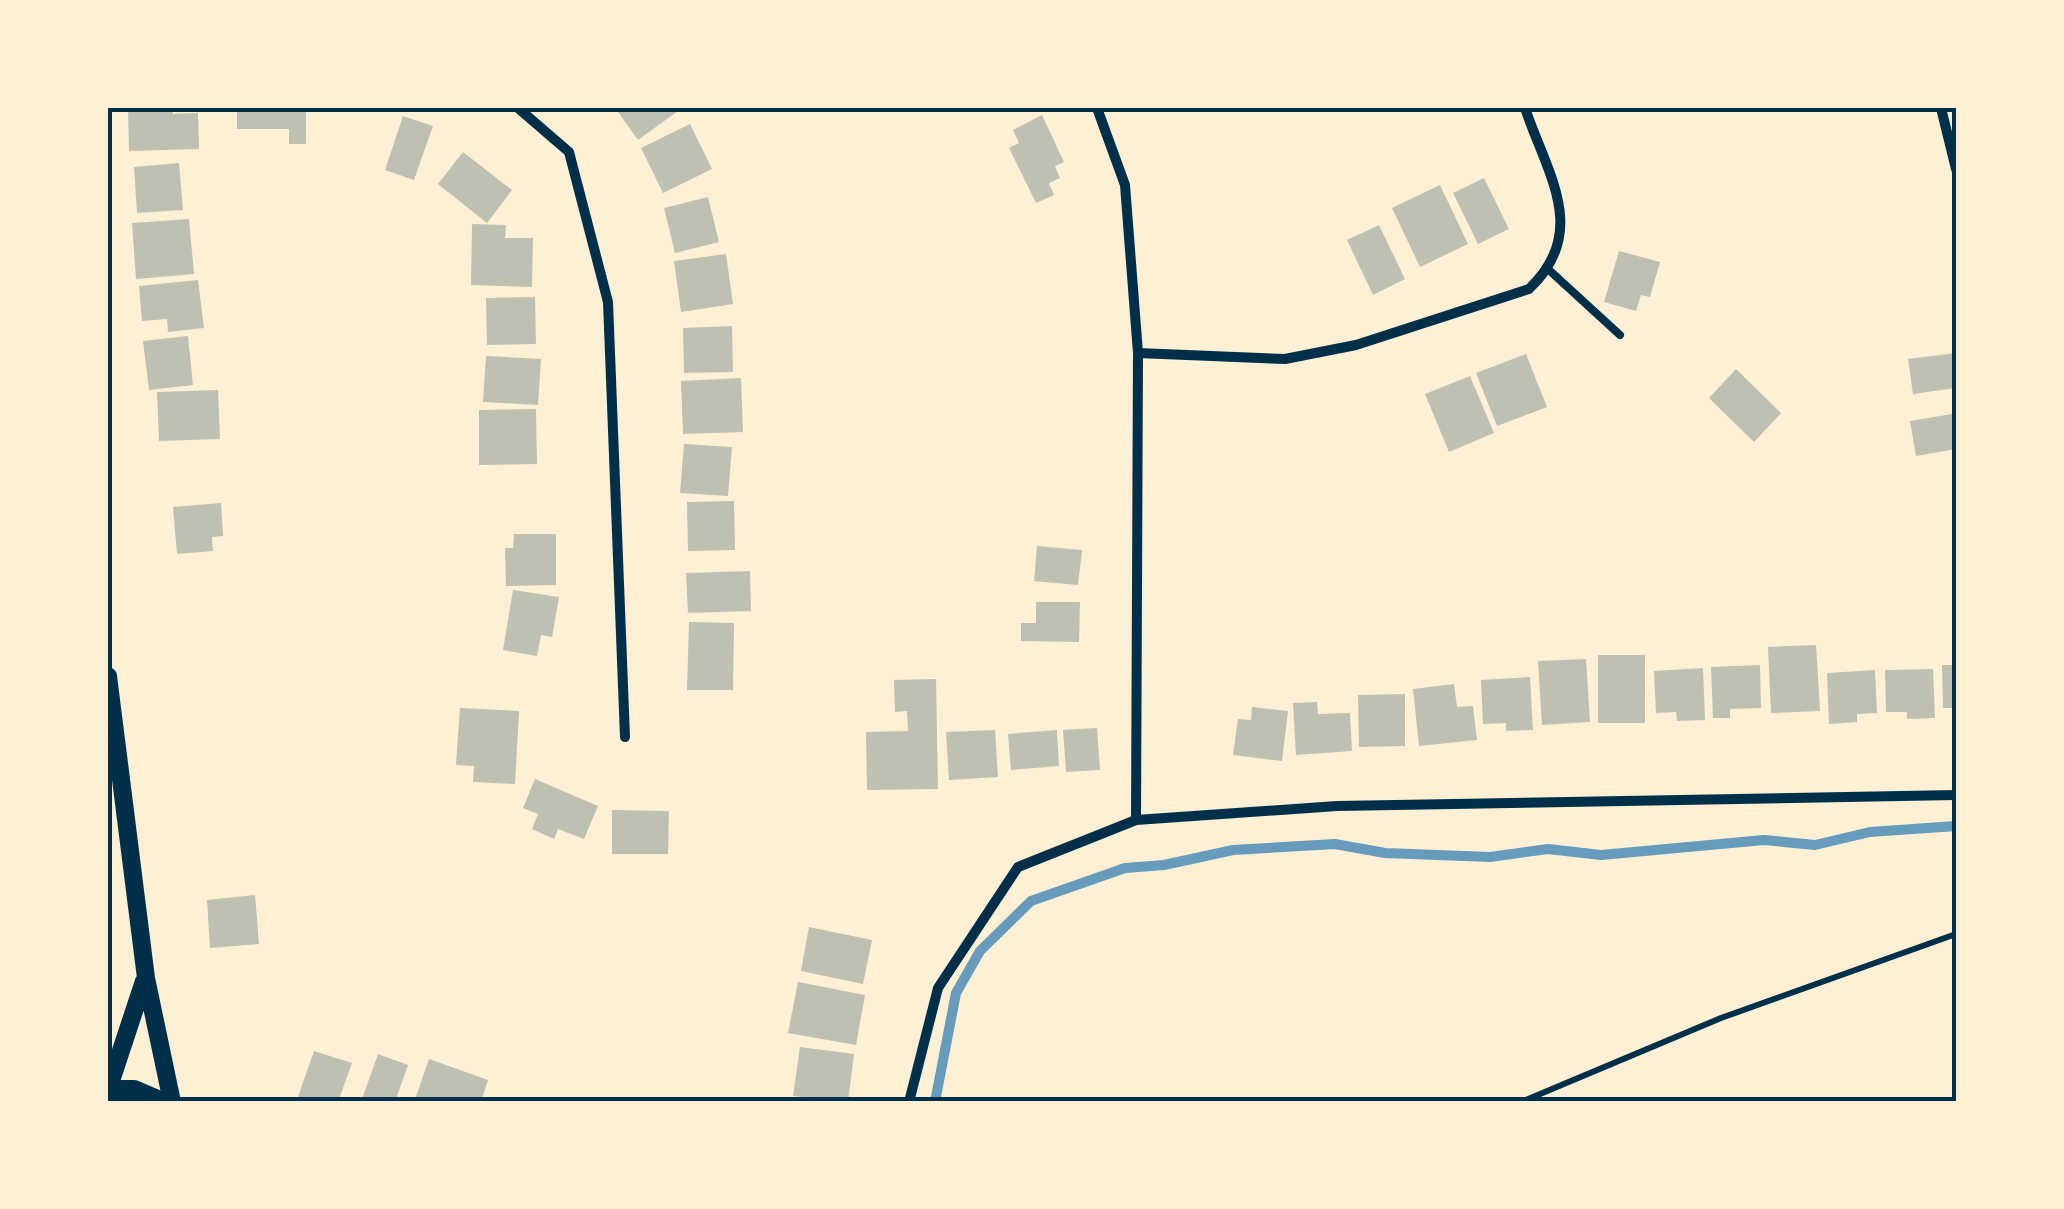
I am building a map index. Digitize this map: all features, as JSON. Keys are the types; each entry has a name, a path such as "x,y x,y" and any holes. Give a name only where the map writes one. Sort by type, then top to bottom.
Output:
{"main road":[{"path":"108,1090 134,1090 162,1102"}],"street":[{"path":"518,108 569,152 608,302 625,737"},
{"path":"1097,108 1124,186 1138,353 1136,820"},
{"path":"1138,353 1285,358 1356,345 1529,288 1548,270 1559,247 1564,218 1525,108"},
{"path":"1941,108 1956,169"},
{"path":"108,676 146,978 172,1102"},
{"path":"908,1102 938,988 1018,867 1136,820 1337,806 1956,795"},
{"path":"108,1090 146,978"}],"lane":[{"path":"1548,270 1620,335"}],"path":[{"path":"1521,1102 1720,1018 1956,934"}],"building":[{"path":"128,108 172,108 173,114 198,113 199,149 129,151"},
{"path":"237,108 306,108 306,144 289,144 289,129 237,129"},
{"path":"615,108 682,108 638,140"},
{"path":"1042,115 1064,162 1055,166 1060,178 1049,183 1054,195 1036,203 1009,148 1019,143 1013,130"},
{"path":"403,116 433,126 414,180 385,170"},
{"path":"690,124 712,169 663,193 641,148"},
{"path":"463,152 512,190 487,223 438,184"},
{"path":"179,163 183,210 137,213 134,167"},
{"path":"1484,178 1509,229 1478,244 1453,193"},
{"path":"1440,185 1468,244 1420,267 1392,208"},
{"path":"708,197 719,242 675,253 664,208"},
{"path":"189,219 194,274 136,279 132,223"},
{"path":"472,224 506,225 505,238 533,238 532,287 471,285"},
{"path":"1379,225 1405,279 1373,295 1347,240"},
{"path":"1619,251 1660,262 1650,297 1641,295 1636,311 1604,302"},
{"path":"726,254 733,304 681,312 674,261"},
{"path":"198,280 204,328 168,332 167,319 142,321 139,286"},
{"path":"535,297 536,344 487,345 486,298"},
{"path":"732,326 733,372 684,373 683,328"},
{"path":"188,336 193,385 149,390 143,341"},
{"path":"1956,353 1956,388 1913,394 1908,359"},
{"path":"1526,354 1547,407 1497,426 1476,373"},
{"path":"486,356 541,359 538,405 483,402"},
{"path":"1736,369 1781,413 1754,442 1709,398"},
{"path":"1470,376 1494,433 1449,452 1425,394"},
{"path":"741,378 743,432 683,434 681,381"},
{"path":"218,390 220,439 159,441 157,392"},
{"path":"536,409 537,464 479,465 479,410"},
{"path":"1952,414 1956,449 1916,456 1910,421"},
{"path":"684,444 732,447 728,496 680,493"},
{"path":"734,501 735,550 688,551 687,502"},
{"path":"221,503 223,536 212,537 213,551 177,554 173,507"},
{"path":"514,534 556,534 556,585 506,586 505,548 513,548"},
{"path":"1037,546 1082,550 1078,585 1034,581"},
{"path":"750,571 751,611 688,613 686,573"},
{"path":"513,590 559,597 552,637 541,635 537,656 503,650"},
{"path":"1036,602 1080,602 1079,642 1021,641 1021,623 1036,623"},
{"path":"689,622 734,623 733,690 687,690"},
{"path":"1816,645 1820,711 1771,713 1768,647"},
{"path":"1598,655 1645,655 1645,723 1598,723"},
{"path":"1586,659 1590,722 1542,725 1538,661"},
{"path":"1760,665 1761,708 1730,709 1730,718 1713,718 1711,667"},
{"path":"1942,665 1956,665 1956,708 1943,708"},
{"path":"1703,668 1705,720 1677,721 1676,712 1656,713 1654,671"},
{"path":"1933,669 1935,718 1907,719 1907,712 1886,712 1885,670"},
{"path":"1875,670 1877,713 1857,714 1857,722 1829,724 1827,673"},
{"path":"1530,677 1533,730 1506,731 1506,723 1483,724 1481,680"},
{"path":"936,679 938,789 867,790 866,732 908,731 907,711 895,712 894,680"},
{"path":"1454,684 1457,707 1473,706 1477,740 1419,746 1413,689"},
{"path":"1405,694 1405,746 1359,747 1358,695"},
{"path":"1317,702 1318,714 1350,713 1352,751 1296,755 1293,703"},
{"path":"1252,707 1288,711 1282,761 1233,755 1238,719 1251,720"},
{"path":"460,708 519,711 515,784 473,782 474,766 456,765"},
{"path":"1097,728 1100,770 1066,772 1063,730"},
{"path":"995,730 998,777 949,780 946,732"},
{"path":"1057,730 1059,766 1011,770 1008,734"},
{"path":"535,779 598,806 584,839 558,829 554,839 532,829 538,814 523,808"},
{"path":"612,810 669,811 668,854 612,854"},
{"path":"255,895 259,944 210,948 207,900"},
{"path":"809,927 872,940 863,984 801,971"},
{"path":"798,982 865,995 856,1045 788,1033"},
{"path":"800,1047 854,1054 848,1102 793,1096"},
{"path":"314,1051 352,1063 338,1102 298,1097"},
{"path":"378,1054 408,1065 395,1102 361,1102"},
{"path":"429,1059 488,1080 481,1102 414,1102"}],"waterway":[{"path":"935,1102 956,993 980,951 1031,901 1125,868 1164,865 1233,850 1335,844 1385,853 1490,857 1548,849 1601,855 1764,840 1815,845 1870,832 1956,826"}]}
